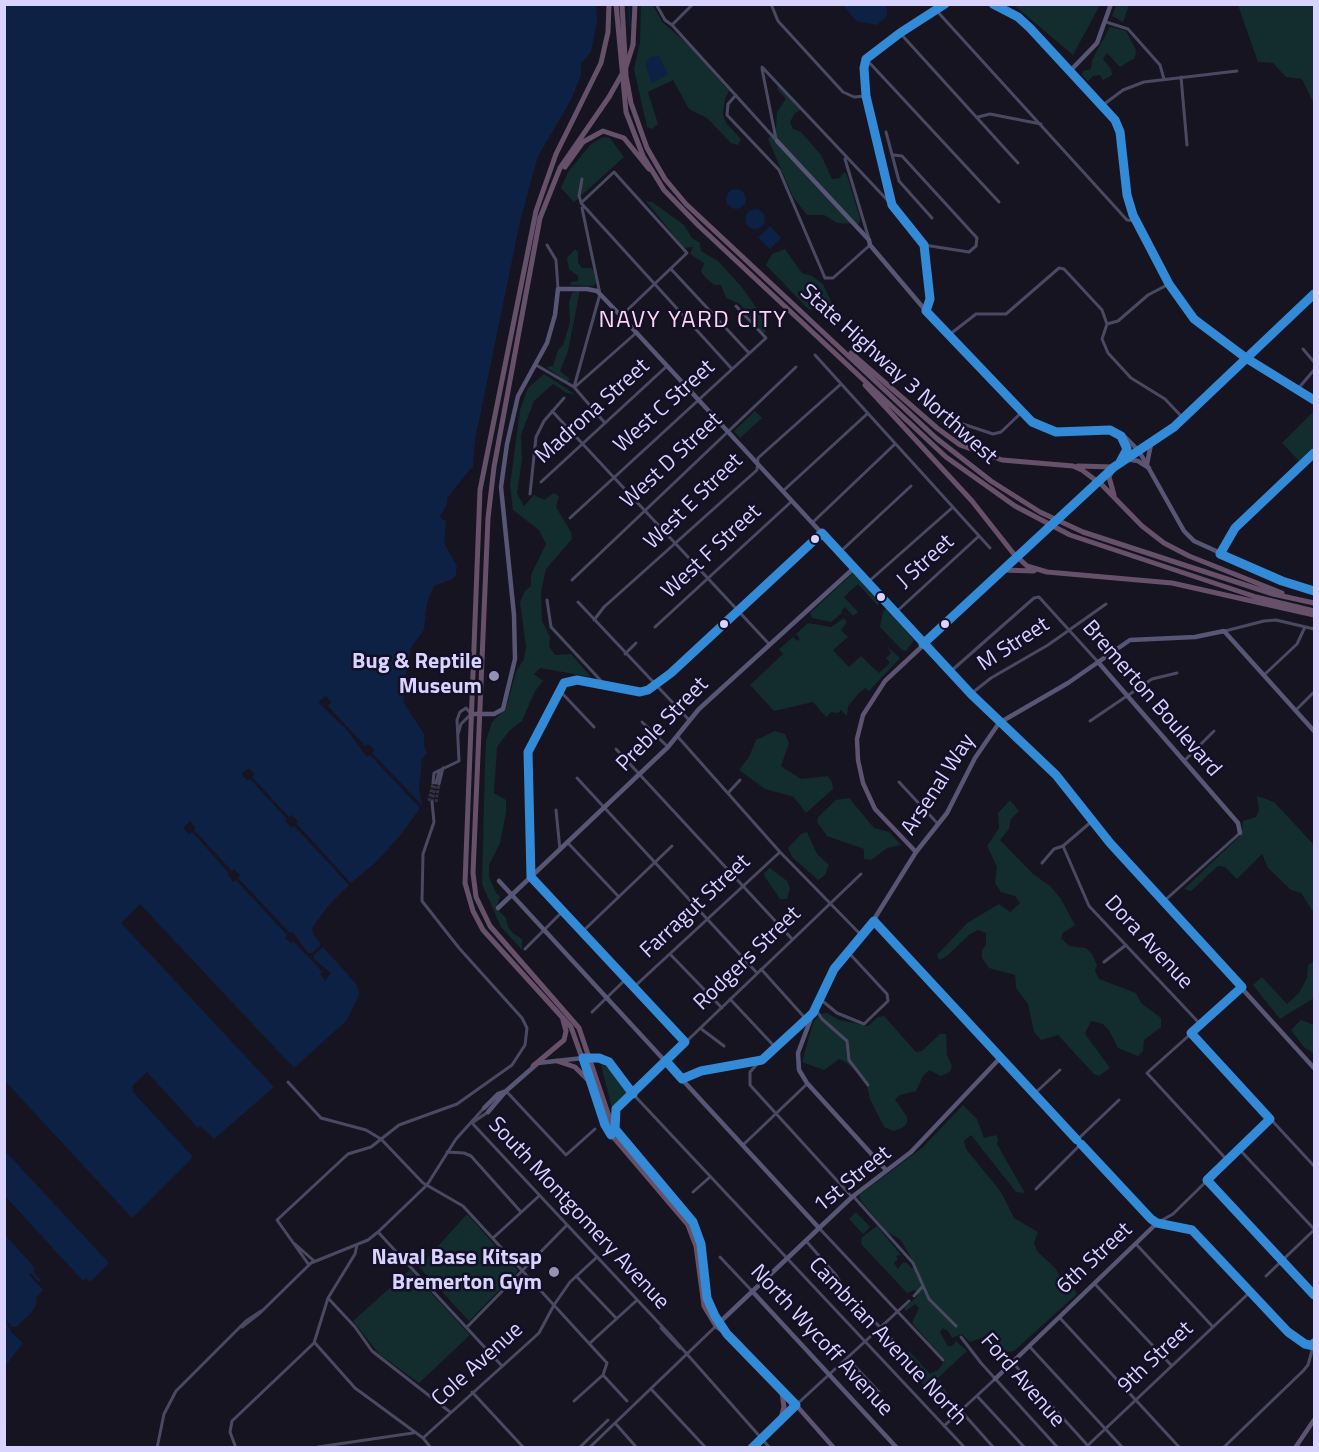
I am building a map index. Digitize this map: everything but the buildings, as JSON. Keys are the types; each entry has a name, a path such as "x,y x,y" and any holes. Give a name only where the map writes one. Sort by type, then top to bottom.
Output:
{"highway":[{"path":"609,4 608,32 601,63 549,171 480,490 465,865 471,906 491,940 571,1027 587,1058 608,1117 615,1130 693,1222 701,1245 707,1298 718,1324"},
{"name":"State Highway 3 Northwest","path":"616,4 622,84 631,126 652,172 682,210 966,473 1032,516 1109,550 1314,613"},
{"name":"State Highway 3 Northwest","path":"622,4 626,76 633,112 642,137 673,189 969,466 1040,512 1083,532 1273,594 1314,603"},
{"path":"635,4 633,45 626,67 609,97 557,174 533,237 490,491 473,864 476,897 486,920 572,1018 583,1036 590,1081 608,1131 688,1225 696,1246 702,1300 718,1324 796,1405 751,1448"},
{"path":"533,237 563,169 578,147 592,135 603,131 622,136 652,172"},
{"path":"828,336 860,360 937,428 967,449 1002,460 1072,466 1117,465 1109,480 1116,498"},
{"path":"855,372 874,397 981,512 1017,557 1027,566 1040,571"},
{"path":"1072,466 1087,472 1142,526 1179,552 1266,587 1314,603"},
{"path":"1003,570 1040,571 1172,583 1314,613"},
{"path":"533,1066 564,1040 566,1027 561,1016"},
{"path":"557,1061 575,1067 590,1081"},
{"path":"615,1130 616,1109 633,1094"},
{"path":"779,1421 784,1407 782,1393"}],"main road":[{"path":"916,852 875,809 862,783 857,739 863,715 875,693 923,644 1098,482 1117,465 1152,443 1184,418 1246,358"},
{"path":"1110,430 1126,442 1127,449 1117,465"},
{"path":"1126,459 1148,466 1152,443"},
{"path":"796,1405 834,1448"},
{"path":"1295,1448 1314,1420"}],"street":[{"path":"656,4 665,20 736,95 869,243 926,311 1021,413 1043,429 1056,432 1110,430 1127,437 1139,451 1184,531 1194,541 1282,581 1314,591"},
{"path":"672,25 693,4"},
{"path":"771,4 778,21 843,92 854,97 866,96"},
{"path":"992,4 1018,17 1071,70 1115,120 1120,132 1127,195 1136,221 1169,284 1194,319 1246,358 1314,400"},
{"path":"1071,70 1095,46 1111,4"},
{"path":"892,205 866,96 864,79 866,59 900,33 944,5"},
{"path":"936,10 1127,219 1136,221"},
{"path":"1106,21 1128,29 1161,67 1164,79"},
{"path":"900,33 1018,163"},
{"path":"866,59 999,202"},
{"path":"777,141 762,67 892,205 924,244 930,299 926,311"},
{"path":"1103,105 1131,86 1164,79 1237,71"},
{"path":"1181,77 1187,145"},
{"path":"736,95 728,104 727,116 779,170 823,276 829,280 833,278 869,243"},
{"path":"978,117 990,114 1041,124"},
{"path":"886,132 894,156 898,181 932,218"},
{"path":"844,156 869,243"},
{"path":"894,156 902,156 977,238 976,246 969,252 924,244"},
{"path":"581,203 614,172 687,253 621,316"},
{"path":"574,387 600,294 579,196 582,179"},
{"path":"581,203 732,369"},
{"path":"458,734 461,724 471,714 494,714 503,709 515,659 502,474 518,396 536,365 552,327 558,289 556,260 547,245"},
{"path":"949,335 976,314 1006,314 1057,268 1064,269 1102,310 1107,324 1102,339 1108,353 1135,381 1162,397 1184,418"},
{"path":"671,269 749,353"},
{"path":"1107,324 1118,321 1148,295 1169,284"},
{"path":"558,289 586,289 600,294 923,644 999,723 1056,775 1091,822 1314,1068"},
{"path":"1246,358 1314,294"},
{"name":"West C Street","path":"570,518 766,338 736,306"},
{"path":"574,387 636,333"},
{"path":"1303,349 1314,362"},
{"path":"815,355 990,548"},
{"path":"536,365 574,387 605,423"},
{"name":"Madrona Street","path":"541,482 667,366"},
{"name":"West D Street","path":"572,580 796,367"},
{"path":"1297,390 1314,370"},
{"name":"West E Street","path":"594,620 604,607 756,471 759,458 841,384"},
{"path":"530,494 536,437 552,411 564,398"},
{"path":"552,411 770,645"},
{"path":"960,423 993,434 1001,432 1021,413"},
{"name":"West F Street","path":"783,491 867,414"},
{"path":"812,523 895,444"},
{"path":"1220,554 1235,528 1314,453"},
{"path":"840,552 911,486"},
{"name":"West F Street","path":"655,627 792,501"},
{"path":"867,582 952,507"},
{"path":"685,1042 531,877 528,752 559,690 571,679 640,692 656,686 822,533"},
{"name":"J Street","path":"895,613 980,536"},
{"name":"Preble Street","path":"498,908 668,747 699,709 854,568"},
{"name":"Bremerton Boulevard","path":"950,672 1038,597 1098,662 1238,823 1240,833"},
{"path":"547,600 551,627 605,686"},
{"path":"578,602 690,721"},
{"name":"M Street","path":"971,694 991,678 1069,630 1106,604"},
{"path":"1314,629 1264,621 1224,631 1314,731"},
{"path":"1264,675 1297,645 1305,627"},
{"name":"Arsenal Way","path":"814,1011 834,969 874,921 916,852 938,824 975,759 999,723 1068,683 1130,640 1195,637 1224,631"},
{"path":"625,654 636,643"},
{"path":"1090,721 1159,675 1178,673"},
{"path":"559,690 594,727"},
{"path":"1296,710 1314,692"},
{"path":"444,766 436,783 434,773 444,766 459,761 456,728 460,712 466,708 471,714"},
{"path":"642,722 668,747"},
{"path":"1183,762 1214,731"},
{"path":"678,737 780,852 863,937"},
{"path":"616,749 792,939"},
{"path":"577,778 757,973"},
{"path":"728,793 740,780"},
{"path":"899,782 938,824"},
{"path":"309,1265 277,1220 348,1154 371,1147 399,1125 462,1101 512,1065 520,1055 526,1040 526,1028 522,1018 423,905 422,858 435,822 432,802"},
{"path":"556,810 560,850"},
{"path":"1042,863 1054,849 1063,846 1091,822"},
{"path":"1163,902 1240,833"},
{"path":"567,843 619,897"},
{"path":"582,932 672,846"},
{"name":"Dora Avenue","path":"1063,846 1089,906 1201,1025"},
{"name":"Farragut Street","path":"635,986 780,852"},
{"name":"Rodgers Street","path":"633,1094 861,874"},
{"path":"499,880 819,1228 944,1360"},
{"path":"525,949 563,911"},
{"path":"874,921 1157,1223 1192,1230 1288,1332 1314,1345 1308,1365 1303,1371 1222,1448"},
{"path":"1104,962 1126,945"},
{"path":"820,999 837,1013 864,1024 888,1001 887,994 849,952"},
{"path":"670,954 722,1008"},
{"path":"761,969 806,1018"},
{"name":"Farragut Street","path":"592,1012 627,978"},
{"path":"1228,1161 1147,1073 1242,987"},
{"path":"730,999 775,1047"},
{"path":"814,1011 748,1076 750,1085 913,1263 921,1276 928,1299 956,1326"},
{"path":"814,1011 797,1062 807,1083 886,1170"},
{"path":"814,1011 847,1041 849,1060 868,1085"},
{"path":"700,1028 724,1046"},
{"path":"1191,1033 1314,1166"},
{"name":"1st Street","path":"589,1448 853,1196 918,1146 1001,1057"},
{"path":"157,1448 164,1414 176,1391 252,1315 262,1310 314,1261 368,1240 378,1232 427,1185 447,1152 498,1094 506,1091 533,1066 587,1058 609,1062 633,1094"},
{"path":"682,1079 701,1071 762,1060"},
{"path":"1034,1094 1060,1070"},
{"path":"288,1082 321,1118 366,1130 381,1140 427,1185 463,1206 590,1343 607,1363 603,1375 574,1401"},
{"path":"743,1145 807,1083"},
{"path":"506,1091 566,1155 595,1129"},
{"name":"Cambrian Avenue North","path":"633,1094 965,1448"},
{"path":"1077,1140 1119,1100"},
{"name":"6th Street","path":"944,1426 1157,1223 1173,1214 1270,1119"},
{"name":"South Montgomery Avenue","path":"472,1123 770,1448"},
{"path":"1036,1189 1081,1144"},
{"path":"1240,1150 1314,1229 1266,1276"},
{"path":"447,1152 464,1153 471,1156 522,1212"},
{"path":"693,1192 710,1177"},
{"path":"1207,1180 1314,1295"},
{"path":"493,1238 539,1196"},
{"path":"468,1326 566,1226"},
{"path":"378,1232 502,1365"},
{"path":"806,1241 836,1275 845,1291 903,1351"},
{"path":"294,1243 314,1261"},
{"path":"236,1448 230,1427 236,1416 314,1343 328,1298 342,1270 355,1254 357,1244"},
{"path":"1136,1244 1213,1327"},
{"name":"North Wycoff Avenue","path":"720,1257 897,1448"},
{"name":"Cole Avenue","path":"423,1438 539,1333 554,1305 576,1276 596,1258"},
{"path":"576,1276 616,1318"},
{"path":"1094,1284 1171,1366"},
{"path":"914,1296 923,1286"},
{"name":"9th Street","path":"1088,1447 1249,1293"},
{"path":"328,1298 355,1327 372,1351 450,1412"},
{"path":"590,1343 636,1301"},
{"path":"796,1405 909,1301"},
{"path":"1058,1317 1180,1448"},
{"name":"Ford Avenue","path":"961,1336 1058,1448"},
{"path":"314,1343 355,1388 423,1438 431,1448"},
{"path":"1028,1345 1123,1448"},
{"path":"847,1358 879,1392"},
{"path":"1011,1361 1088,1447"},
{"path":"603,1375 627,1401"},
{"path":"652,1390 706,1448"},
{"path":"472,1392 524,1448"},
{"path":"977,1396 1025,1448"},
{"path":"961,1411 994,1448"},
{"path":"579,1448 608,1420"},
{"path":"615,1423 638,1448"},
{"path":"318,1448 361,1443 415,1432"},
{"path":"360,1448 361,1443"}],"green space":[{"path":"641,5 653,5 662,22 689,45 729,91 725,99 723,114 726,123 741,139 738,145 731,143 707,118 689,109 673,80 648,92 658,124 652,129 647,127 634,69 640,42"},
{"path":"1014,5 1100,5 1073,55"},
{"path":"1116,5 1129,5 1123,22 1112,16"},
{"path":"1238,5 1314,5 1314,104 1302,79 1286,77 1273,63 1258,62"},
{"path":"1110,27 1126,31 1136,50 1135,58 1120,67 1107,53 1103,59 1111,69 1112,75 1103,80 1100,75 1093,76 1088,81 1082,75 1083,71 1091,69 1092,60"},
{"path":"779,84 801,110 795,113 790,122 793,129 801,132 821,155 832,179 840,178 844,172 847,175 860,218 859,224 837,223 824,215 807,215 793,197 768,139 776,128 777,112 786,99 778,90"},
{"path":"603,137 610,138 624,157 574,202 561,188 568,172 591,144"},
{"path":"646,201 652,202 684,225 692,238 700,243 701,251 718,261 741,286 760,313 766,332 763,333 740,304 726,298 721,285 714,285 705,277 701,272 704,263 690,254 693,247 684,248"},
{"path":"575,249 582,268 591,268 594,272 596,283 593,286 570,285 571,282 578,281 578,276 569,269 567,258"},
{"path":"785,249 802,273 812,276 823,284 834,308 827,314 817,306 811,310 806,307 766,265 772,254"},
{"path":"580,290 568,351 560,371 570,379 567,382 546,367 553,366 558,350 563,345 570,322 569,302 572,293"},
{"path":"544,374 575,394 567,393 553,384 534,401 521,435 522,459 517,493 524,506 534,495 544,500 554,493 559,496 556,507 571,532 572,539 546,569 541,592 542,621 550,637 549,646 555,655 571,654 591,677 540,668 534,674 543,681 535,691 522,721 510,730 497,747 494,793 506,800 506,813 500,843 489,865 489,877 496,893 500,896 496,908 506,918 508,927 513,933 522,939 522,950 501,927 482,884 485,765 486,741 492,722 506,708 516,672 524,659 526,646 520,602 525,591 531,586 531,575 546,544 539,530 513,510 510,485 520,410 528,388"},
{"path":"755,411 762,418 740,438 734,431"},
{"path":"1314,411 1314,447 1299,461 1282,443"},
{"path":"853,573 879,601 878,606 858,584 844,597 858,612 853,616 845,607 842,613 831,622 812,618 810,613"},
{"path":"886,609 914,640 906,651 902,650 880,627 883,611"},
{"path":"844,618 847,622 841,630 848,637 833,650 849,667 861,656 879,673 890,663 886,658 891,653 887,646 900,658 869,691 865,688 859,693 848,706 847,716 841,710 838,713 831,712 826,717 813,702 774,711 750,685 783,654 779,649 793,637 797,641 800,639 796,634 808,623 831,627"},
{"path":"775,731 785,734 789,743 781,766 801,779 828,776 832,782 833,789 806,813 794,797 765,789 739,770 749,757 756,740"},
{"path":"1257,796 1274,802 1314,845 1314,913 1301,893 1291,890 1268,868 1262,854 1237,879 1225,867 1218,866 1191,891 1184,889 1241,835 1243,821 1256,817 1259,810"},
{"path":"849,798 874,828 889,832 901,845 887,848 871,860 864,859 864,849 827,836 817,822 818,817 836,800"},
{"path":"1010,800 1019,811 1011,819 1009,829 1000,840 1061,899 1075,925 1063,933 1061,938 1069,946 1086,948 1092,954 1097,965 1095,971 1099,979 1136,993 1141,1003 1161,1018 1161,1027 1144,1040 1143,1051 1138,1056 1118,1048 1109,1030 1103,1024 1091,1021 1085,1034 1110,1068 1099,1076 1094,1074 1058,1035 1041,1040 1034,1032 1028,1004 1016,988 1015,975 989,968 982,958 986,933 978,930 970,934 947,956 939,960 937,955 967,923 999,904 1010,912 1020,903 1015,896 1001,892 995,883 997,867 987,846 999,828 998,813"},
{"path":"807,832 817,854 829,865 825,875 818,880 792,857 788,848 801,834"},
{"path":"770,868 787,881 790,888 787,899 780,899 765,877 764,873"},
{"path":"1314,961 1314,998 1280,1019 1253,985 1262,977 1287,1004 1299,993 1307,978 1308,965"},
{"path":"827,1013 839,1020 868,1026 878,1017 884,1016 916,1052 922,1051 940,1034 946,1034 947,1055 952,1066 950,1072 941,1076 929,1070 923,1076 916,1091 900,1095 895,1099 907,1117 907,1123 902,1128 893,1131 884,1127 870,1099 865,1078 844,1061 839,1059 824,1070 802,1062 813,1023 820,1014"},
{"path":"1301,1020 1314,1025 1314,1054 1304,1047 1291,1030"},
{"path":"601,1065 607,1067 629,1093 613,1112"},
{"path":"963,1105 977,1119 984,1138 996,1135 997,1144 1025,1193 1016,1192 971,1135 964,1141 966,1149 1001,1192 1014,1218 1038,1232 1034,1243 1037,1251 1056,1269 1067,1289 1074,1289 1077,1294 1014,1351 1006,1352 987,1336 970,1342 962,1334 952,1338 943,1328 940,1332 948,1346 952,1346 956,1341 967,1351 938,1378 948,1394 936,1391 931,1381 923,1385 921,1380 924,1375 920,1371 914,1372 911,1369 915,1364 912,1360 902,1359 896,1350 898,1348 904,1353 910,1352 930,1374 938,1370 945,1360 912,1323 919,1308 915,1304 906,1311 904,1308 918,1296 915,1290 907,1293 861,1244 862,1237 877,1226 901,1255 896,1256 898,1259 894,1263 898,1269 903,1262 911,1268 916,1266 900,1239 887,1232 861,1201 859,1195 922,1148"},
{"path":"856,1212 870,1227 863,1234 849,1219"},
{"path":"467,1214 518,1271 469,1321 419,1267"},
{"path":"410,1270 470,1335 419,1383 379,1354 353,1321"}],"water":[{"path":"5,5 599,5 598,32 588,70 534,172 521,218 475,441 473,468 456,488 440,517 446,521 444,543 457,566 456,576 445,585 433,620 417,646 409,702 430,738 422,804 429,812 316,930 365,990 348,1020 352,1024 130,1232 124,1226 117,1233 5,1113"},
{"path":"843,5 886,5 887,16 877,25 856,21"},
{"path":"659,56 668,74 652,83 645,64 650,57"},
{"path":"736,189 743,192 746,199 743,206 736,209 729,206 726,199 729,192"},
{"path":"755,209 762,212 765,219 762,226 755,229 748,226 745,219 748,212"},
{"path":"770,226 781,238 770,249 758,237"},
{"path":"5,1151 109,1263 90,1282 86,1278 83,1281 5,1196"},
{"path":"5,1210 66,1275 43,1297 26,1333 31,1345 5,1373"}],"pier":[{"path":"596,5 601,5 600,27 593,59 589,63 589,72 542,160 528,197 475,469 473,467 475,441 521,218 538,156 571,100 581,75 581,64 591,52 597,21"},
{"path":"471,468 473,469 455,493 444,516 448,520 443,520 440,517 447,505 447,498"},
{"path":"458,564 457,580 446,588 440,603 435,637 419,650 411,700 431,730 430,766 423,803 430,815 426,816 416,837 348,899 320,930 368,989 367,1005 349,1021 352,1024 130,1232 124,1226 117,1233 5,1113 5,1081 132,1218 193,1157 132,1091 134,1089 132,1086 147,1072 198,1128 201,1126 214,1139 274,1087 121,923 140,904 294,1068 347,1020 359,995 357,985 323,947 314,955 314,959 331,973 325,981 320,974 322,972 313,962 294,942 291,943 285,938 287,935 236,880 233,882 229,873 192,832 189,834 183,828 190,821 196,828 194,830 232,871 234,869 240,875 238,878 290,933 293,932 308,953 312,953 321,944 314,936 312,928 328,906 349,885 294,826 291,828 285,821 287,819 250,779 247,780 241,774 249,768 254,774 252,777 289,817 292,815 298,821 296,823 351,883 378,860 403,832 420,808 370,755 367,757 347,730 318,702 326,696 331,702 328,706 365,746 368,744 375,750 372,753 422,805 419,789 422,759 427,753 424,746 424,734 404,703 403,688 411,647 424,630 427,603 434,586 455,578"},
{"path":"5,1210 66,1275 46,1299 42,1312 30,1332 32,1348 5,1376 5,1366 23,1343 11,1332 5,1319 12,1327 16,1327 31,1313 36,1305 36,1298 43,1290 29,1275 31,1273 39,1282 41,1281 33,1271 35,1268 5,1235"},
{"path":"5,1426 23,1448 14,1447 5,1435"}],"waterway":[{"path":"629,4 630,26"}],"tunnel":[{"path":"429,801 433,783"},
{"path":"432,802 436,783"},
{"path":"436,802 439,784"}],"transit line":[{"path":"945,4 900,33 866,59 864,68 866,96 892,205 924,245 930,299 926,311 1032,422 1056,432 1110,430 1121,436 1127,449 1119,464"},
{"path":"993,4 1018,17 1030,28 1115,120 1120,132 1127,195 1133,215 1169,284 1194,319 1246,358 1314,400"},
{"path":"923,644 1114,467 1174,427 1314,294"},
{"path":"1314,453 1235,528 1220,554 1282,581 1314,591"},
{"path":"752,1448 796,1405 727,1334 715,1316 707,1298 701,1244 693,1222 615,1129 616,1109 685,1042 531,877 528,752 564,683 577,680 640,692 648,690 671,673 822,533 971,694 1056,775 1110,843 1242,987 1191,1033 1270,1119 1207,1180 1314,1295"},
{"path":"666,1061 682,1079 701,1071 762,1060 813,1013 834,969 874,921 1077,1140"},
{"path":"611,1135 605,1125 583,1058 599,1058 609,1062 633,1094"},
{"path":"1081,1144 1151,1219 1157,1223 1192,1230 1288,1332 1305,1344 1314,1346 1314,1343"}],"place":[{"name":"Bug & Reptile Museum","path":"494,676"},
{"name":"Naval Base Kitsap Bremerton Gym","path":"554,1272"}],"district":[{"name":"NAVY YARD CITY","path":"693,321"}]}
